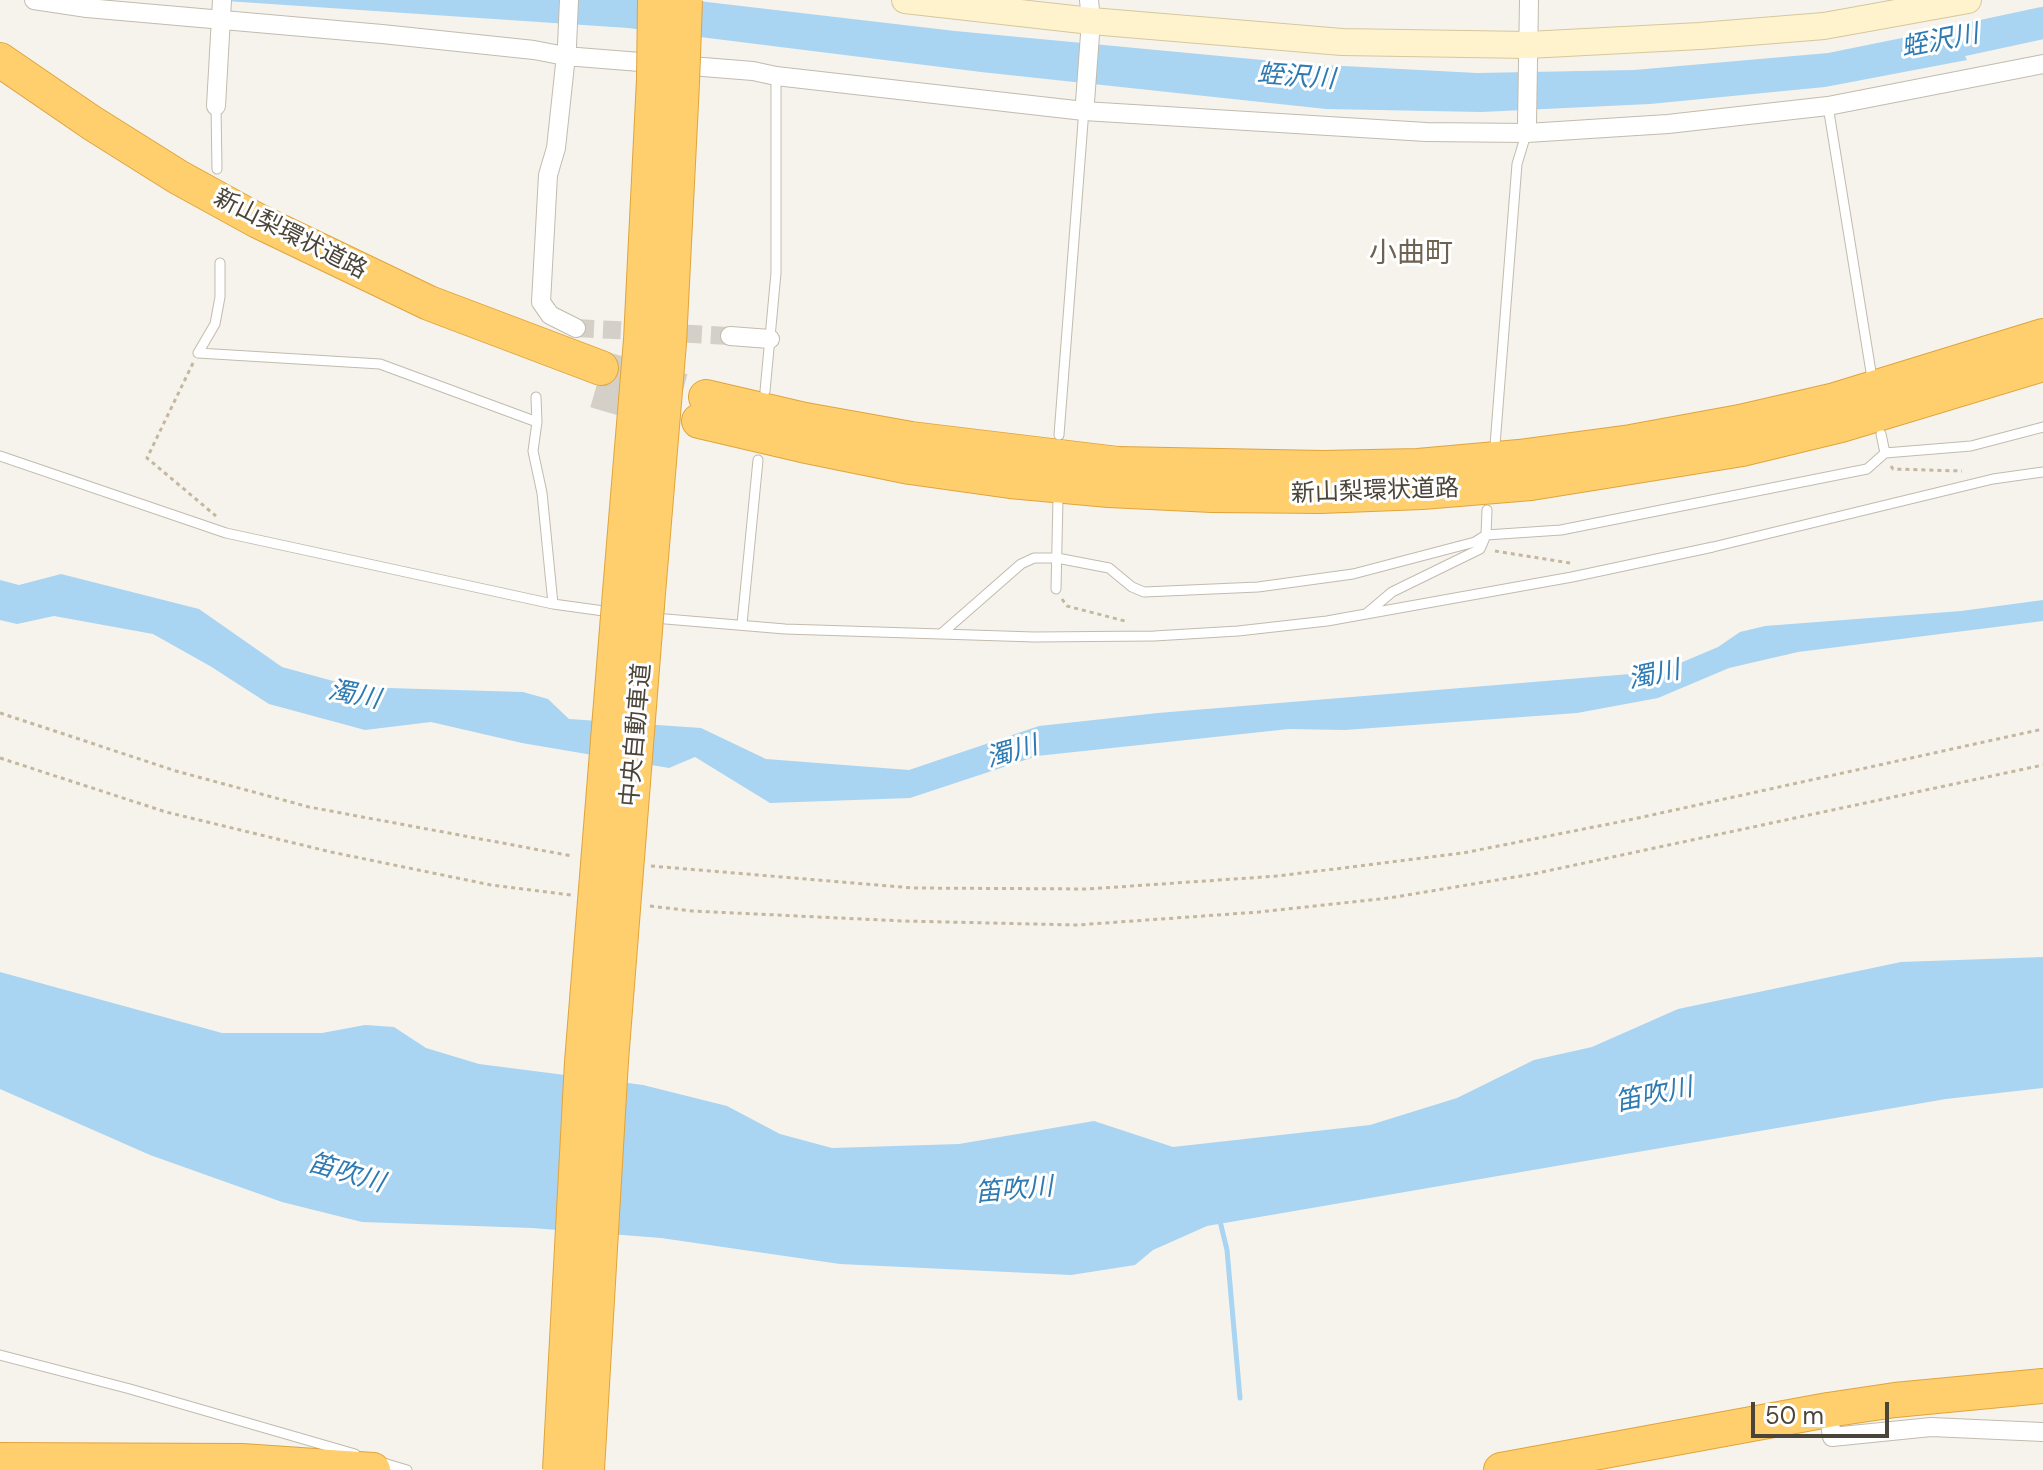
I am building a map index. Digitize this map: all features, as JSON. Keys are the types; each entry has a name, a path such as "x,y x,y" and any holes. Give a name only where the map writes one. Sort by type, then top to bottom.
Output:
{"highway":[{"name":"中央自動車道","path":"655,0 668,81"},
{"name":"中央自動車道","path":"587,1470 611,1061 641,340 668,81 685,0"},
{"name":"新山梨環状道路","path":"0,60 178,177 258,221 598,379 507,359 419,323 271,252 165,195 0,89"},
{"name":"新山梨環状道路","path":"2043,336 1835,400 1740,422 1631,442 1418,466 1323,468 1118,464 911,439 805,420 703,409 802,445 910,467 1010,481 1109,490 1320,496 1531,483 1742,449 1841,425 2043,364"},
{"name":"中央自動車道","path":"560,1470 582,1062 632,610"},
{"path":"1501,1470 1828,1410 1895,1400 2043,1386"},
{"path":"0,1460 242,1461 373,1470"}],"street":[{"path":"34,0 87,8 222,9 504,47 566,51 776,76 1085,106 1426,132 1668,124 1828,106 2043,64"},
{"path":"569,0 556,148 548,175 541,302 547,319 576,328"},
{"path":"905,0 1342,42 1528,49 1824,26 1955,2"},
{"path":"1527,128 1529,0"},
{"path":"216,106 222,9"},
{"path":"1085,106 1090,17"},
{"path":"730,336 770,339"},
{"path":"1828,1410 1832,1437 1931,1427 2043,1432"}],"lane":[{"path":"765,391 776,273 776,76"},
{"path":"216,106 217,169"},
{"path":"1059,435 1085,106"},
{"path":"1828,106 1871,372"},
{"path":"1495,445 1517,164 1527,128"},
{"path":"220,263 220,297 215,324 198,353 380,364 537,422"},
{"path":"536,397 533,451 542,493 553,604"},
{"path":"941,634 1021,564 1034,558 1057,558 1109,568 1132,587 1144,592 1258,587 1353,574 1475,542 1486,535 1561,530 1867,469 1885,453 1971,446 2043,427"},
{"path":"1881,434 1885,453"},
{"path":"0,456 226,533 553,604 632,610 785,629 1154,636 1238,631 1365,615 1601,571 1993,479 2043,472"},
{"path":"742,624 758,460"},
{"path":"1056,589 1058,498"},
{"path":"1365,615 1392,592 1480,549 1486,535 1487,510"},
{"path":"0,1355 130,1389 407,1470"}],"path":[{"path":"198,353 147,458 214,511 226,533"},
{"path":"1885,453 1893,469 1978,472 1993,479"},
{"path":"1480,549 1556,560 1601,571"},
{"path":"1056,589 1067,606 1145,627 1154,636"},
{"path":"0,713 176,771 309,807 572,856"},
{"path":"645,865 913,888 1088,889 1278,876 1463,853 1629,820 2043,729"},
{"path":"0,758 166,812 331,852 491,885 584,897"},
{"path":"646,905 692,911 903,921 1077,925 1259,912 1389,898 1533,874 2043,765"}],"water":[{"path":"211,0 690,0 955,31 1305,64 1477,73 1634,70 1828,53 1951,28 1967,60 1825,87 1650,104 1481,112 1326,109 981,72 628,28"},
{"name":"濁川","path":"61,574 199,609 282,667 355,687 523,692 548,699 569,719 701,728 766,759 909,770 1039,726 1158,713 1630,674 1678,664 1718,647 1740,632 1765,626 1961,611 2043,600 2043,621 1798,652 1729,668 1658,698 1577,713 1345,730 1289,729 1037,756 910,798 770,803 695,757 669,768 522,743 431,722 365,730 269,704 153,634 54,616 17,624 0,620 0,580 19,585"},
{"name":"笛吹川","path":"2043,957 2043,1088 1946,1099 1207,1226 1153,1250 1135,1265 1071,1275 840,1264 661,1238 532,1228 362,1222 282,1202 150,1155 0,1089 0,972 222,1033 322,1033 365,1025 394,1027 426,1048 479,1064 643,1085 727,1106 780,1134 832,1148 959,1144 1094,1121 1173,1147 1370,1125 1457,1098 1534,1060 1592,1047 1678,1009 1901,962"}],"waterway":[{"name":"蛭沢川","path":"1917,50 2043,23"},
{"path":"1219,1217 1227,1250 1240,1398"}],"tunnel":[{"path":"576,328 730,336"},
{"path":"601,368 706,397"},
{"path":"595,391 699,421"}],"district":[{"name":"小曲町","path":"1411,255"}]}
